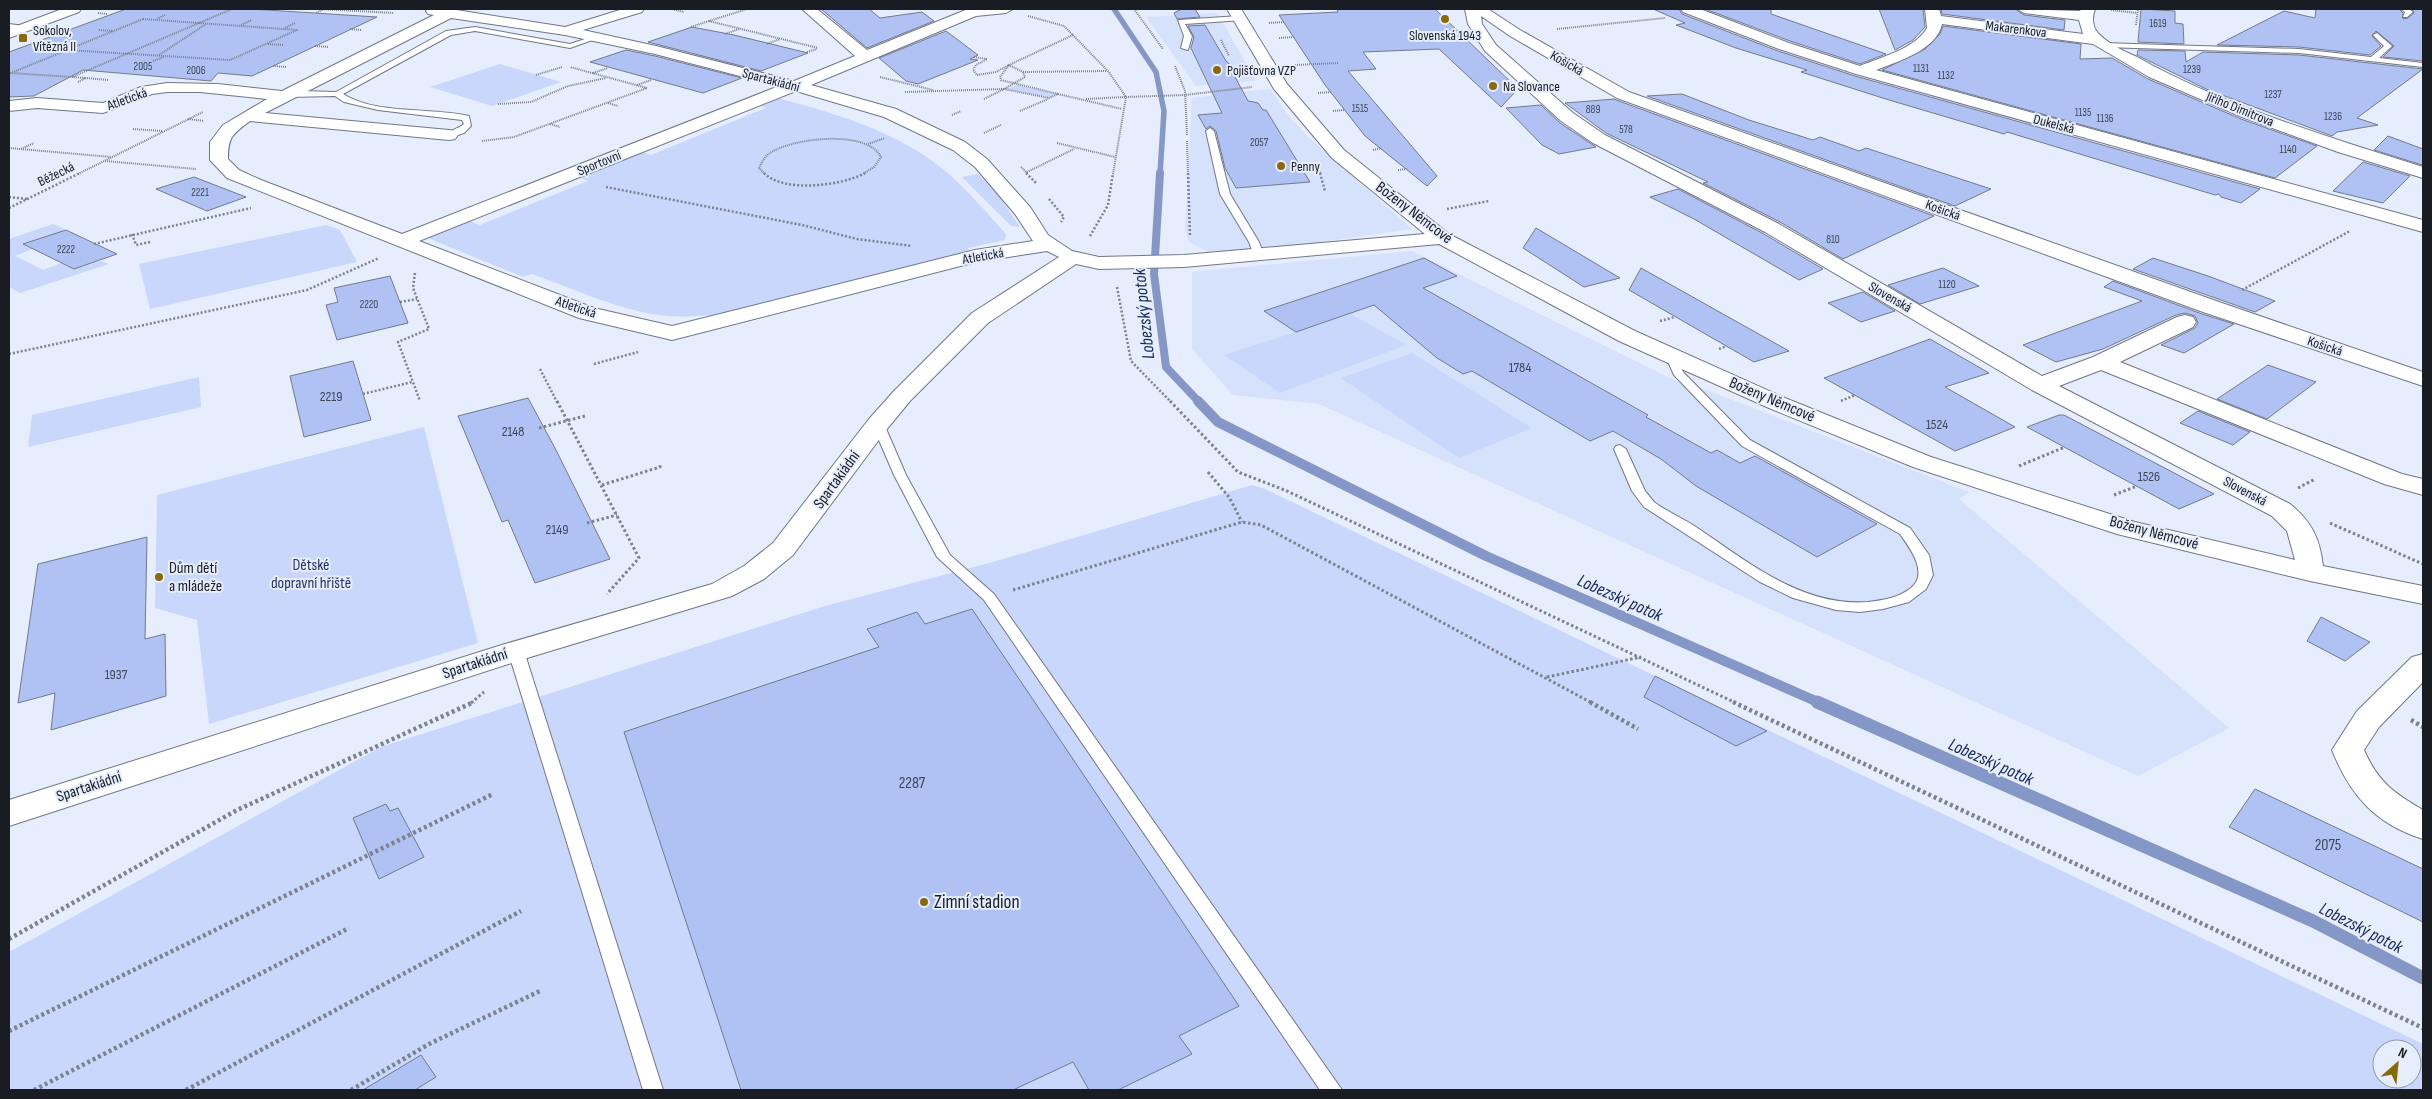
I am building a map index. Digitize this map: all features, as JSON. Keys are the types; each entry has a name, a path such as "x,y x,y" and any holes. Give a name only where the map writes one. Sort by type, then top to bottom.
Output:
{"street":[{"path":"9,34 74,9"},
{"name":"Spartakiádní","path":"417,9 597,37 796,86 890,114 959,146 981,163 1023,211 1040,239 1048,245 1073,257 1099,263 1121,272 1184,261 1259,256 1442,238"},
{"path":"565,31 637,9"},
{"path":"809,9 866,57"},
{"name":"Sportovní","path":"402,241 771,94 796,86 866,57 969,10 1006,9"},
{"name":"Slovenská","path":"1472,9 1475,24 1490,48 1567,117 1599,139 1772,228 2040,385 2280,510 2295,521 2303,532 2310,572"},
{"name":"Košická","path":"1479,9 1515,33 1623,95 2212,307 2423,379"},
{"name":"Makarenkova","path":"2024,9 2086,12"},
{"name":"Dukelská","path":"1696,12 1784,46 1861,71 2421,225"},
{"path":"2086,12 2090,34 2100,43"},
{"name":"Atletická","path":"450,13 247,116 229,129 219,142 219,160 225,167 255,184 587,313 672,333 975,256 1048,245"},
{"name":"Boženy Němcové","path":"1237,13 1285,76 1338,154 1442,238 1627,336 1777,403 1922,462 2127,528 2310,572 2423,595"},
{"path":"1861,71 1926,40 1934,30 1933,14"},
{"name":"Makarenkova","path":"1933,14 2100,43"},
{"name":"Jiřího Dimitrova","path":"2100,43 2155,74 2248,113 2344,148 2423,173"},
{"name":"Atletická","path":"9,106 37,103 103,108 110,107 137,94 172,88 284,96"},
{"path":"247,116 449,135"},
{"name":"Spartakiádní","path":"9,813 516,651 722,590 766,566 783,549 814,511 878,424 902,396 980,318 1073,257"},
{"path":"2040,385 2101,362 2185,322"},
{"path":"2101,362 2393,479 2423,487"},
{"path":"2423,664 2368,719 2348,750 2359,776 2382,802 2423,826"}],"lane":[{"path":"1185,48 1188,36 1181,22 1237,13"},
{"path":"9,26 28,27"},
{"path":"336,94 449,33 459,30 475,29 570,46 597,37"},
{"path":"2373,59 2388,46 2377,35"},
{"path":"2100,43 2299,51 2423,65"},
{"path":"284,96 302,93 336,94 355,103 378,108 450,114 466,118 468,124 461,131 449,135"},
{"path":"1210,131 1225,194 1254,242 1259,256"},
{"path":"1620,450 1644,500 1765,579 1793,594 1839,606 1874,608 1903,601 1920,589 1925,574 1925,561 1920,548 1905,531 1746,443 1678,373 1671,355"},
{"path":"878,424 900,475 944,556 989,597 1332,1090"},
{"path":"516,651 653,1090"}],"path":[{"path":"72,77 232,9"},
{"path":"320,9 396,13"},
{"path":"316,13 324,9"},
{"path":"672,9 684,12"},
{"path":"691,28 747,9"},
{"path":"2110,10 2137,13"},
{"path":"1515,33 1696,12"},
{"path":"1021,14 1064,26 1108,71 1126,97"},
{"path":"154,20 166,15"},
{"path":"10,73 68,50 143,19 296,30 230,60 159,55 126,54 68,50 52,49"},
{"path":"240,26 252,20"},
{"path":"709,21 822,50"},
{"path":"1264,23 1284,22"},
{"path":"159,55 206,23"},
{"path":"284,29 295,23"},
{"path":"725,34 740,29"},
{"path":"99,30 114,31"},
{"path":"974,57 987,60 976,65 973,70 977,74 996,72 1073,36"},
{"path":"1273,38 1294,37"},
{"path":"767,44 780,39"},
{"path":"266,44 283,44"},
{"path":"807,52 818,48"},
{"path":"153,61 165,56"},
{"path":"206,62 212,59"},
{"path":"536,75 573,63"},
{"path":"1083,99 1185,95 1338,64"},
{"path":"1009,65 1023,72 1108,71"},
{"path":"1009,65 1000,77 1001,80 1122,109"},
{"path":"449,135 481,141 514,137 647,88 565,66"},
{"path":"592,73 608,68"},
{"path":"984,99 1016,84 1025,76 1023,72"},
{"path":"10,73 86,78"},
{"path":"498,104 531,102 568,86 607,77"},
{"path":"879,77 937,90"},
{"path":"636,85 651,80"},
{"path":"902,93 937,90 1004,89 1049,98"},
{"path":"9,148 111,157 245,92"},
{"path":"1020,111 1058,94"},
{"path":"1185,95 1188,102 1190,241"},
{"path":"1089,238 1108,205 1122,109 1126,97"},
{"path":"607,103 618,106"},
{"path":"550,124 560,127"},
{"path":"978,136 1001,125"},
{"path":"133,129 163,131"},
{"path":"868,144 880,152 880,163 867,173 843,181 815,185 787,184 767,178 759,168 765,157 793,144 833,139 868,144 892,136"},
{"path":"20,149 34,143"},
{"path":"1056,143 1115,157"},
{"path":"1028,172 1075,148"},
{"name":"Běžecká","path":"9,208 111,157"},
{"path":"104,161 199,169"},
{"path":"564,177 597,186 802,224 857,239 920,247"},
{"path":"9,197 27,199"},
{"path":"1439,211 1489,201"},
{"path":"94,244 254,208"},
{"path":"2212,307 2382,214"},
{"path":"132,234 136,245 150,242"},
{"path":"9,354 307,290 383,256"},
{"path":"415,272 413,288 429,330 398,342 420,401"},
{"path":"1121,272 1131,361 1238,472 1287,491 1641,657 2423,1028"},
{"path":"400,302 417,299"},
{"path":"540,369 569,421 639,558 604,597"},
{"path":"363,394 412,382"},
{"path":"540,428 585,416"},
{"path":"2012,470 2065,447"},
{"path":"602,485 660,467 660,464"},
{"path":"1208,472 1228,497 1242,522"},
{"path":"587,524 617,515"},
{"path":"989,597 1242,522 1262,525 1546,677 1638,729"},
{"path":"9,939 237,810 476,701 516,651"},
{"path":"1546,677 1641,657"},
{"path":"9,1030 493,794"},
{"path":"186,1090 521,911"},
{"path":"34,1090 349,928"},
{"path":"351,1090 429,1044 540,990"}],"shaded area":[{"path":"1217,13 1256,81 1196,86 1146,17"},
{"path":"1270,89 1290,118 1307,136 1412,229 1287,247 1224,252 1208,252 1189,242 1185,230 1192,98"},
{"path":"1412,251 1676,381 1699,387 1969,492 1959,499 2229,728 2138,776 1319,404 1233,395 1192,349 1192,272"}],"green space":[{"path":"500,64 561,82 492,106 430,87"},
{"path":"1017,85 1056,94 1049,98 1007,89"},
{"path":"773,97 863,124 906,144 926,156 952,177 976,201 1006,234 1005,240 968,248 969,252 728,313 705,316 667,316 650,314 616,305 532,274 523,277 430,239 430,236 467,220 480,225 588,181 576,176 640,151 651,155 766,108 755,104"},
{"path":"978,174 997,193 1020,227 1011,226 962,177"},
{"path":"53,224 66,230 24,244 32,249 15,256 43,270 62,263 74,269 101,261 109,264 20,293 9,287 9,239"},
{"path":"326,225 340,230 357,262 150,309 139,264"},
{"path":"1351,314 1406,345 1280,393 1224,355"},
{"path":"1412,353 1532,428 1459,458 1341,378"},
{"path":"199,377 201,407 28,447 32,415"},
{"name":"Dětské dopravní hřiště","path":"424,427 478,643 209,724 197,620 155,608 157,495"},
{"path":"1252,485 1265,489 2413,1039 2372,1039 2372,1089 2422,1089 2423,1044 2423,1090 9,1090 9,952 381,747 825,606 993,562"}],"building":[{"path":"126,9 251,9 377,17 252,76 218,73 211,81 83,70 34,96 9,97 9,52"},
{"path":"821,9 869,9 880,18 922,12 934,21 867,48"},
{"path":"1182,9 1195,9 1200,17 1177,19 1174,13"},
{"path":"1337,9 1435,9 1518,89 1501,107 1439,49 1363,52 1376,69 1348,71 1437,176 1427,186 1365,136 1325,85 1279,15 1338,12"},
{"path":"1653,9 1679,9 1682,14 1778,51 1855,76 2260,189 2241,203 2221,197 2219,194 2215,195 2007,132 2004,134 1889,100 1801,72 1807,70 1736,48 1676,25 1685,23"},
{"path":"1705,9 1771,9 1771,14 1886,54 1860,64 1790,41"},
{"path":"1879,9 1923,9 1925,27 1913,40 1895,50"},
{"path":"1941,9 2015,9 2024,15 2065,20 2064,30 1942,14"},
{"path":"2141,9 2175,11 2175,23 2183,24 2184,44 2138,42"},
{"path":"2316,9 2399,9 2403,13 2403,19 2408,18 2414,13 2412,9 2423,9 2423,61 2383,57 2394,46 2376,31 2372,36 2381,46 2370,55 2299,47 2217,45 2284,11 2315,18"},
{"path":"1205,25 1226,61 1235,69 1234,75 1248,101 1258,103 1263,110 1266,110 1310,182 1236,188 1225,168 1216,131 1210,126 1206,129 1198,115 1222,113 1191,48 1194,37 1188,26"},
{"path":"1943,26 2081,44 2080,59 2112,58 2148,79 2241,119 2317,146 2275,178 1882,70 1925,49 1940,34"},
{"path":"692,27 808,53 761,71 648,42"},
{"path":"946,31 978,55 970,59 978,60 918,84 906,81 879,58"},
{"path":"626,50 742,78 703,93 590,62"},
{"path":"2138,50 2185,51 2186,62 2203,52 2299,55 2423,69 2357,118 2378,125 2337,132 2332,136 2206,89 2137,55"},
{"path":"1682,94 1749,120 1813,140 1820,137 1859,151 1866,148 1991,189 1955,206 1647,96"},
{"path":"1615,99 1934,216 1843,259 1780,222 1703,183 1708,182 1606,133 1565,103"},
{"path":"1541,105 1560,123 1596,147 1559,154 1542,145 1506,108"},
{"path":"2388,136 2423,149 2422,165 2374,150"},
{"path":"2363,162 2410,176 2383,203 2333,191"},
{"path":"194,177 246,197 207,211 156,189"},
{"path":"1678,189 1764,234 1823,269 1799,280 1694,219 1650,197"},
{"path":"1536,228 1620,278 1584,287 1523,248"},
{"path":"66,230 117,254 74,269 23,244"},
{"path":"1424,258 1457,276 1423,288 1648,415 1646,417 1711,453 1717,450 1740,463 1755,456 1877,524 1817,557 1696,486 1661,459 1613,431 1590,441 1472,371 1463,374 1437,358 1374,305 1296,332 1264,311"},
{"path":"2153,258 2275,301 2255,312 2133,269"},
{"path":"1641,268 1789,351 1754,362 1629,290"},
{"path":"1943,268 1979,286 1920,304 1888,285"},
{"path":"390,276 408,323 337,340 326,305 338,302 334,288"},
{"path":"2113,281 2234,324 2184,353 2161,345 2195,328 2198,323 2195,316 2185,313 2176,315 2103,349 2056,362 2023,345 2142,301 2104,287"},
{"path":"1863,292 1895,311 1861,322 1828,303"},
{"path":"1930,339 1989,373 1945,387 2015,427 1955,451 1824,378"},
{"path":"353,361 371,420 304,437 290,376"},
{"path":"2268,365 2316,382 2267,419 2217,399"},
{"path":"528,398 610,559 535,583 508,520 502,522 458,416"},
{"path":"2198,411 2250,432 2233,445 2180,423"},
{"path":"2059,415 2064,415 2214,494 2179,509 2027,427"},
{"path":"147,537 145,639 165,634 166,696 51,730 55,693 18,703 38,564"},
{"name":"Zimní stadion","path":"972,609 1239,1006 1179,1036 1192,1054 1118,1090 1089,1090 1073,1062 1013,1090 741,1090 624,732 879,647 867,629 917,612 925,624"},
{"path":"2321,617 2370,642 2345,661 2307,641"},
{"path":"1655,676 1767,731 1736,746 1644,697"},
{"path":"2255,789 2423,869 2423,922 2229,827"},
{"path":"386,804 390,811 398,808 424,857 379,879 353,818"},
{"path":"421,1055 436,1077 415,1090 363,1090"}],"waterway":[{"name":"Lobezský potok","path":"1114,9 1156,72 1164,111 1160,174"},
{"name":"Lobezský potok","path":"1160,173 1154,274 1166,367 1199,402"},
{"name":"Lobezský potok","path":"1198,401 1218,422 1486,556 1820,703"},
{"name":"Lobezský potok","path":"1817,702 2313,921 2423,978"}],"place":[{"name":"Slovenská 1943","path":"1445,19"},
{"name":"Sokolov, Vítězná II","path":"23,38"},
{"name":"Pojišťovna VZP","path":"1217,70"},
{"name":"Na Slovance","path":"1493,86"},
{"name":"Penny","path":"1281,166"},
{"name":"Dům dětí a mládeže","path":"159,577"},
{"name":"Zimní stadion","path":"924,902"}]}
